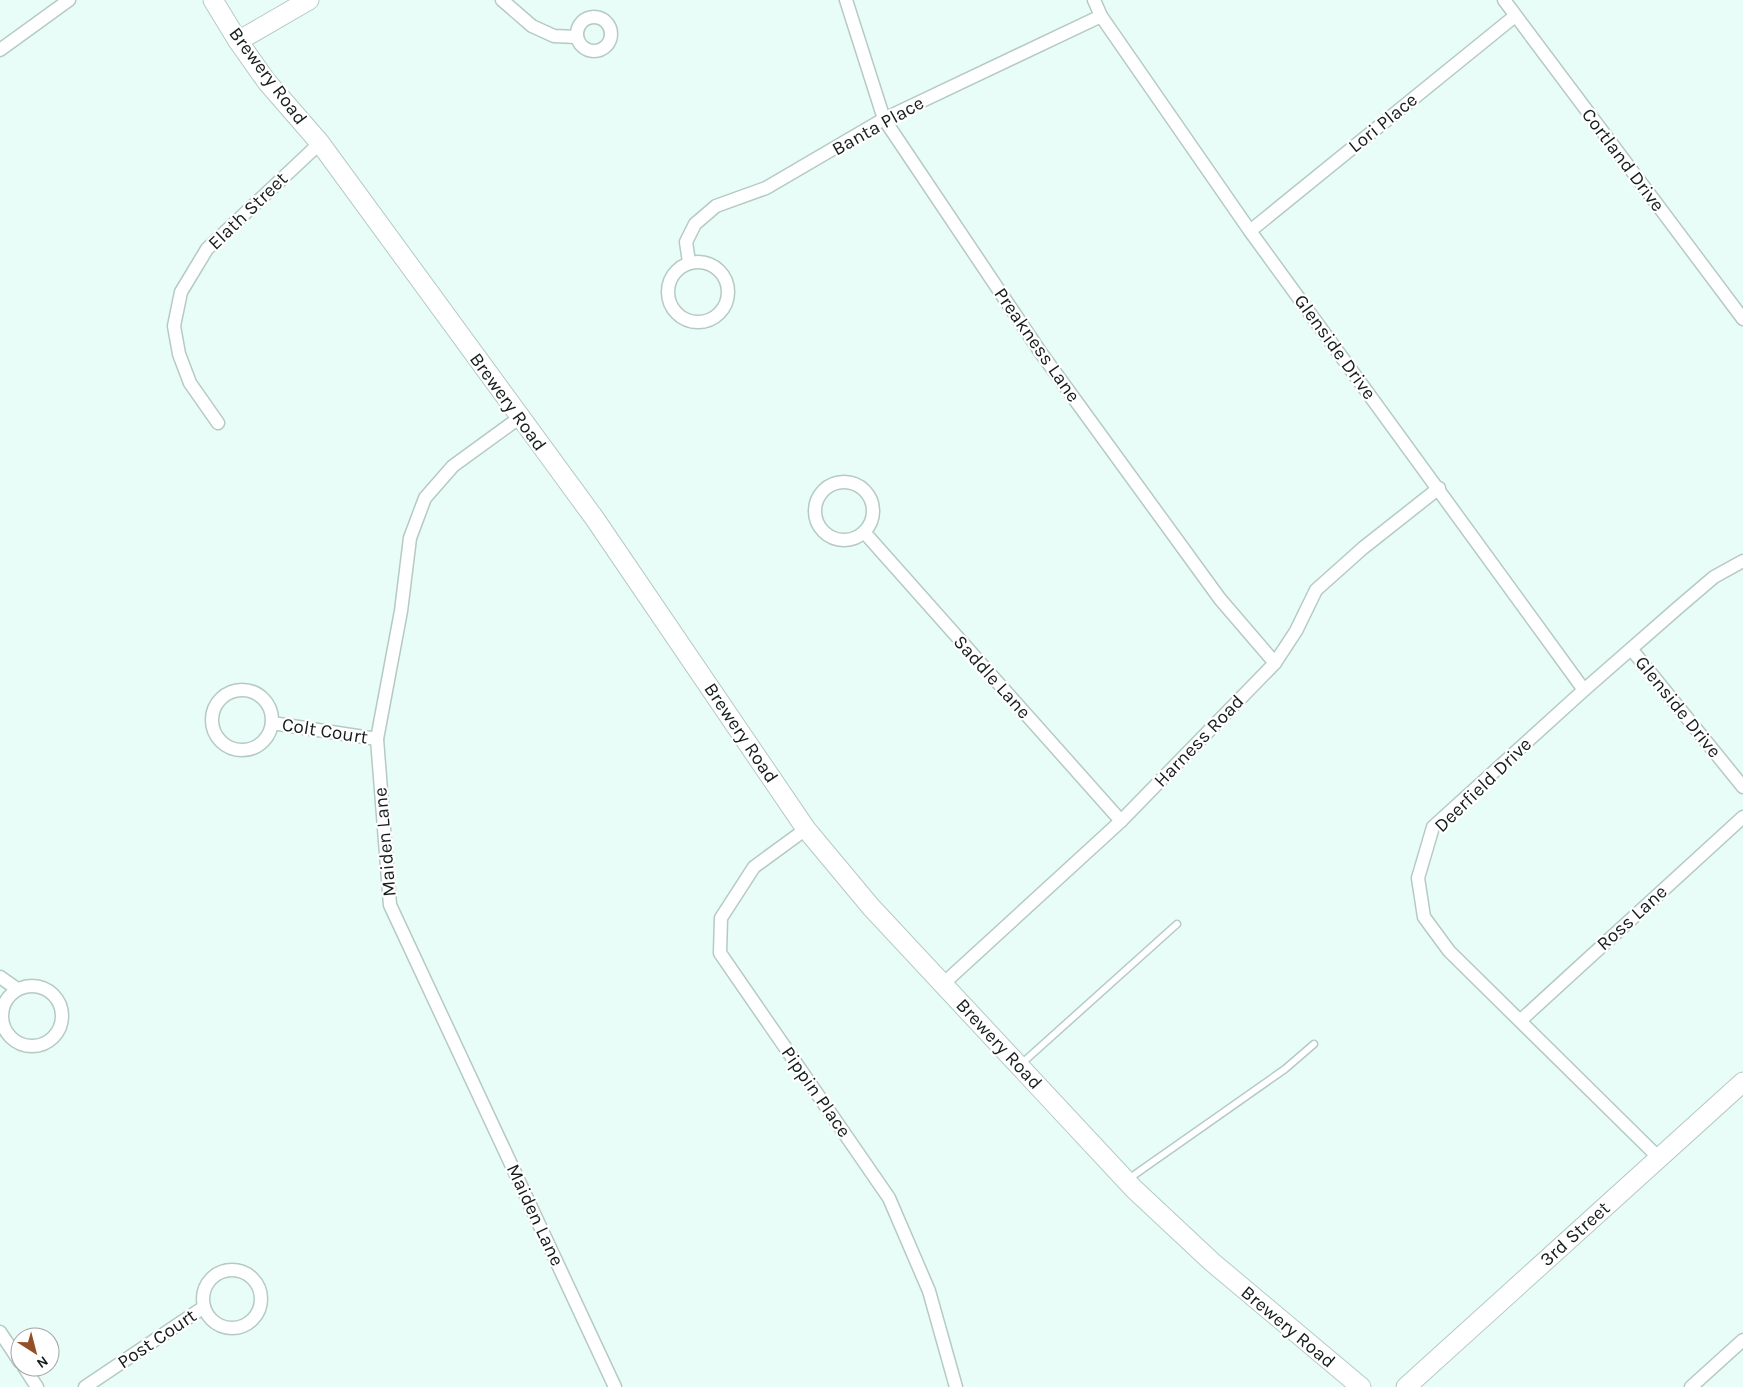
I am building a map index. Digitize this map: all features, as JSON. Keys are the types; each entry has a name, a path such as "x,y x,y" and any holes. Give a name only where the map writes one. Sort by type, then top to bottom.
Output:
{"street":[{"path":"0,50 69,0"},
{"name":"Brewery Road","path":"212,0 267,82 320,142 424,283 519,418 595,519 806,829 871,908 1126,1181 1212,1262 1361,1387"},
{"path":"238,41 309,0"},
{"path":"502,0 532,26 554,36 577,37"},
{"name":"Preakness Lane","path":"846,0 884,119 1041,353 1220,600 1275,663"},
{"name":"Glenside Drive","path":"1094,0 1101,16 1250,231 1439,488 1584,690"},
{"name":"Cortland Drive","path":"1504,0 1743,319"},
{"name":"Banta Place","path":"689,262 686,242 695,224 716,206 766,188 884,119 1101,16"},
{"name":"Lori Place","path":"1250,231 1515,16"},
{"name":"Elath Street","path":"218,423 190,383 179,354 174,326 181,292 207,249 320,142"},
{"path":"699,261 710,264 723,274 727,283 728,294 726,304 716,317 706,322 690,322 673,310 668,301 667,290 669,280 675,271 689,262 699,261"},
{"name":"Maiden Lane","path":"519,418 453,466 424,498 410,538 401,611 377,739 390,905 615,1387"},
{"path":"846,482 864,490 872,504 873,514 864,532 848,540 828,536 820,528 816,519 815,509 822,492 830,486 846,482"},
{"name":"Harness Road","path":"943,984 1121,821 1275,663 1296,631 1316,590 1363,548 1439,488"},
{"name":"Saddle Lane","path":"864,532 1121,821"},
{"name":"Deerfield Drive","path":"1659,1158 1449,951 1424,917 1418,878 1434,827 1584,690 1714,577 1743,561"},
{"name":"Glenside Drive","path":"1632,650 1743,787"},
{"name":"Colt Court","path":"247,689 260,695 267,702 271,712 272,723 269,733 262,742 253,748 243,750 226,746 218,739 211,721 212,710 217,701 226,693 247,689"},
{"name":"Colt Court","path":"272,723 377,739"},
{"name":"Ross Lane","path":"1521,1020 1743,817"},
{"name":"Pippin Place","path":"806,829 754,867 721,918 720,953 889,1198 929,1291 956,1387"},
{"path":"0,977 17,989"},
{"path":"27,986 38,986 55,997 61,1007 60,1028 48,1042 38,1046 27,1046 17,1043 8,1035 3,1026 1,1015 9,996 17,989 27,986"},
{"name":"3rd Street","path":"1406,1387 1743,1082"},
{"path":"224,1271 244,1273 256,1283 260,1292 258,1312 247,1324 237,1327 224,1327 215,1322 204,1307 202,1297 205,1288 210,1279 224,1271"},
{"name":"Post Court","path":"85,1387 204,1307"},
{"path":"0,1332 10,1347"},
{"path":"1691,1387 1743,1340"}],"lane":[{"path":"1019,1066 1177,924"},
{"path":"1126,1181 1285,1069 1314,1044"}]}
